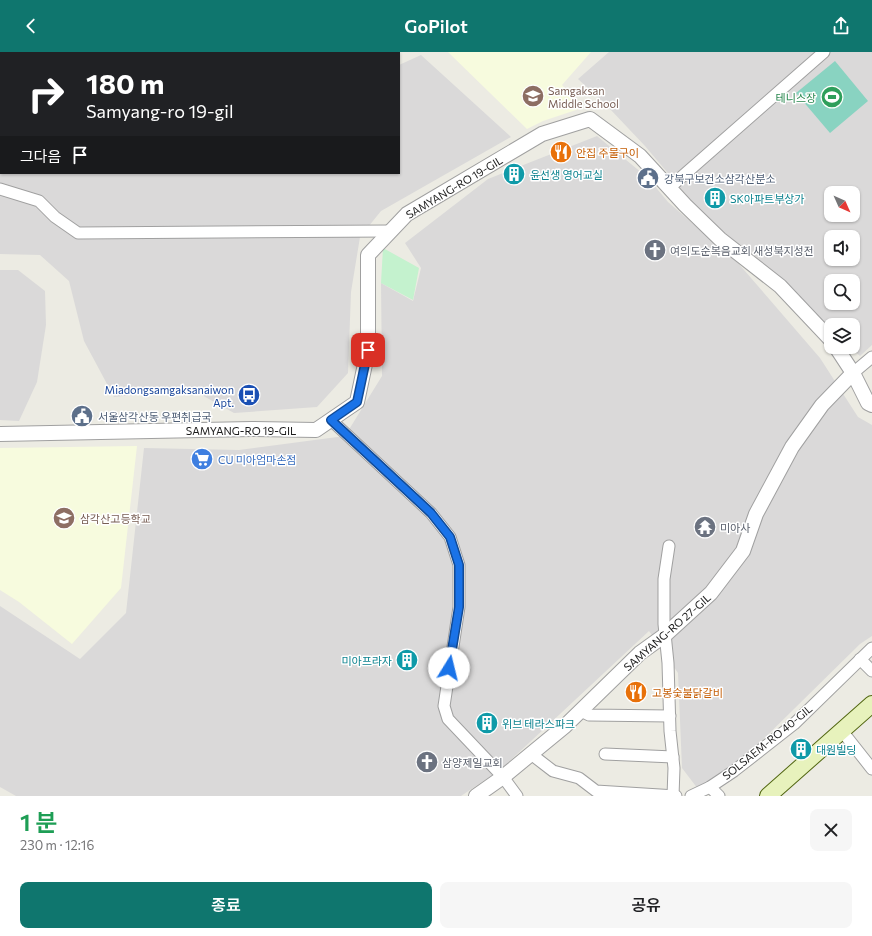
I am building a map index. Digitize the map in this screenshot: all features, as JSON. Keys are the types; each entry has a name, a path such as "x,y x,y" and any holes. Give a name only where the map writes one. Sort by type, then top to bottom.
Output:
{"main road":[{"path":"768,796 871,707"}],"street":[{"path":"669,188 824,52"},
{"name":"SAMYANG-RO 19-GIL","path":"0,434 244,429 316,430 357,402 368,350 368,255 407,214 542,134 590,119 640,156 669,188 720,239 780,286 824,333"},
{"path":"0,189 39,201 55,217 78,233 390,231"},
{"path":"841,354 853,373 868,403 872,405"},
{"path":"853,373 872,356"},
{"name":"SAMYANG-RO 27-GIL","path":"476,796 504,777 581,711 640,653 665,635 711,593 743,551 756,514 792,447 822,405 853,373"},
{"path":"331,420 431,513 450,537 459,565 459,607 444,706 448,719 504,777 517,796"},
{"path":"531,754 553,771 579,778 596,791 674,796 665,635 664,578 669,546"},
{"name":"SOLSAEM-RO 40-GIL","path":"691,796 710,787 794,724 872,648"},
{"path":"860,659 872,671"},
{"path":"581,711 589,715 670,716"},
{"path":"842,731 872,769"},
{"path":"605,754 673,757"},
{"path":"710,787 719,796"}],"shaded area":[{"name":"Samgaksan Middle School","path":"448,52 591,52 562,85 582,108 543,121 527,129"},
{"path":"609,52 872,52 872,345 860,356 858,354 860,354 860,318 824,318 824,323 700,211 645,146 610,109 578,79"},
{"path":"421,55 511,137 381,211 360,237 351,292 348,373 317,407 234,413 191,389 114,397 84,341 69,281 40,255 0,254 0,174 400,174 400,65"},
{"name":"테니스장","path":"835,61 868,101 830,133 796,93"},
{"path":"597,136 648,178 668,202 738,263 820,358 858,417 872,425 872,636 860,644 724,778 698,789 682,768 678,673 649,631 500,770 461,796 16,796 0,787 0,606 80,659 126,613 144,448 239,450 345,436 382,376 381,283 413,301 421,268 405,243 488,179"},
{"path":"0,270 18,270 45,291 46,325 37,382 19,421 0,420"},
{"name":"삼각산고등학교","path":"137,446 121,588 72,644 19,602 0,590 0,448"}],"green space":[{"path":"383,248 419,268 413,300 381,283"}],"place":[{"name":"Samgaksan Middle School","path":"533,96"},
{"name":"테니스장","path":"832,97"},
{"name":"안집 주물구이","path":"561,152"},
{"name":"윤선생 영어교실","path":"514,174"},
{"name":"강북구보건소삼각산분소","path":"648,178"},
{"name":"SK아파트부상가","path":"715,198"},
{"name":"여의도순복음교회 새성북지성전","path":"655,250"},
{"name":"Miadongsamgaksanaiwon Apt.","path":"249,395"},
{"name":"서울삼각산동 우편취급국","path":"82,416"},
{"name":"CU 미아엄마손점","path":"202,459"},
{"name":"삼각산고등학교","path":"64,518"},
{"name":"미아사","path":"705,527"},
{"name":"미아프라자","path":"407,660"},
{"name":"고봉숯불닭갈비","path":"636,692"},
{"name":"위브 테라스파크","path":"487,723"},
{"name":"대원빌딩","path":"801,749"},
{"name":"삼양제일교회","path":"427,762"}],"route":[{"path":"368,350 357,402 331,420 379,467 431,513 450,537 459,565 459,607 449,668"}]}
